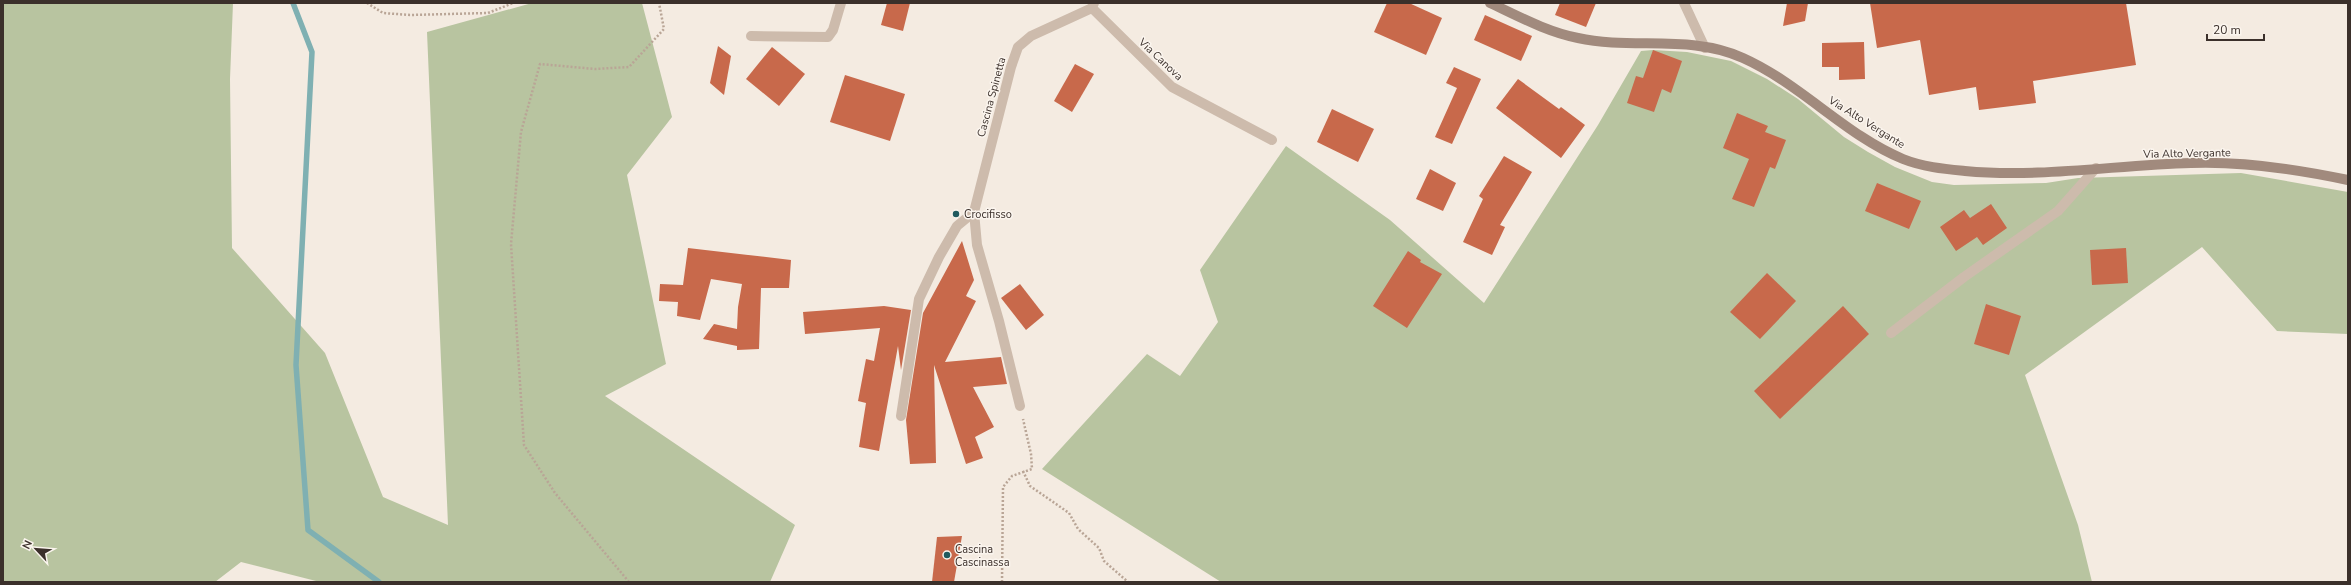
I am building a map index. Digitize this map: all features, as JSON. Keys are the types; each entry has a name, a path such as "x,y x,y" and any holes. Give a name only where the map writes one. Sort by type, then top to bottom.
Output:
{"main road":[{"name":"Via Alto Vergante","path":"1490,3 1554,31 1578,38 1705,48 1741,57 1766,69 1874,143 1904,159 1931,167 1967,171 2018,173 2193,163 2259,164 2348,180"}],"street":[{"path":"751,36 828,37 833,30 841,3"},
{"path":"1684,3 1705,48"},
{"name":"Via Canova","path":"1093,5 1172,87 1272,140"},
{"name":"Cascina Spinetta","path":"1020,406 999,321 977,245 974,212 1011,67 1018,47 1032,36 1093,5"},
{"path":"1891,333 1964,277 2058,211 2096,168"},
{"path":"901,416 919,299 939,257 957,226 974,212"}],"path":[{"path":"367,3 383,13 410,15 488,13 513,3"},
{"path":"629,582 555,493 524,445 511,244 521,132 540,64 595,69 629,67 664,29 659,3"},
{"path":"1002,582 1004,487 1012,476 1032,469 1031,454 1020,406"},
{"path":"1023,471 1030,486 1069,512 1078,529 1099,548 1104,561 1128,582"}],"green space":[{"path":"3,3 233,3 230,79 232,248 325,353 383,497 448,525 427,32 532,3 642,3 672,117 627,175 666,364 605,396 795,525 770,582 320,582 241,562 215,582 3,582"},
{"path":"1653,50 1687,52 1731,61 1767,79 1798,99 1844,137 1868,152 1895,167 1932,182 1954,185 2046,183 2078,178 2241,173 2348,192 2348,334 2277,331 2202,247 2025,375 2078,525 2092,582 1221,582 1042,469 1147,354 1180,376 1218,322 1200,270 1286,146 1390,220 1484,303 1598,125 1641,51"}],"building":[{"path":"887,3 910,3 903,31 881,25"},
{"path":"1387,3 1409,3 1442,18 1426,55 1374,32"},
{"path":"1560,3 1596,3 1586,27 1555,15"},
{"path":"1787,3 1808,3 1805,21 1783,26"},
{"path":"1870,3 2126,3 2136,65 2033,81 2036,103 1979,110 1976,87 1929,95 1920,40 1877,48"},
{"path":"1485,15 1532,36 1521,61 1474,40"},
{"path":"1864,42 1865,79 1839,80 1839,67 1822,67 1822,43"},
{"path":"718,46 731,56 724,95 710,83"},
{"path":"772,47 805,74 779,106 746,79"},
{"path":"1653,50 1682,61 1671,93 1662,89 1654,112 1627,103 1636,76 1643,78"},
{"path":"1075,64 1094,74 1072,112 1054,101"},
{"path":"1454,67 1481,79 1452,144 1435,137 1457,88 1446,83"},
{"path":"845,75 905,94 890,141 830,122"},
{"path":"1518,79 1559,109 1561,107 1585,125 1561,158 1496,108"},
{"path":"1332,109 1374,129 1358,162 1317,142"},
{"path":"1737,113 1768,126 1765,132 1786,140 1775,169 1770,167 1754,207 1732,199 1749,159 1723,148"},
{"path":"1504,156 1532,172 1500,225 1505,227 1492,255 1463,242 1483,199 1479,196"},
{"path":"1430,169 1456,183 1443,211 1416,199"},
{"path":"1877,183 1921,201 1909,229 1865,211"},
{"path":"1991,204 2007,228 1983,245 1977,237 1956,251 1940,227 1964,210 1970,218"},
{"path":"962,241 974,280 966,296 976,301 945,362 1001,357 1007,384 973,387 994,427 975,437 983,458 966,464 934,365 936,463 910,464 906,420 923,313"},
{"path":"688,248 791,260 789,288 761,288 759,349 737,350 737,346 703,339 714,324 737,329 738,307 742,284 711,279 700,320 677,316 678,302 659,301 660,284 683,285"},
{"path":"2126,248 2128,283 2092,285 2090,250"},
{"path":"1408,251 1421,260 1420,262 1442,274 1407,328 1373,306"},
{"path":"1767,273 1796,301 1760,339 1730,312"},
{"path":"1020,284 1044,315 1026,330 1001,298"},
{"path":"1986,304 2021,316 2009,355 1974,344"},
{"path":"884,306 911,310 901,370 898,346 879,451 859,447 866,403 858,401 866,359 874,361 880,328 805,334 803,312"},
{"path":"1843,306 1869,334 1780,419 1754,391"},
{"name":"Cascina Cascinassa","path":"962,536 954,582 932,582 937,537"}],"waterway":[{"path":"293,3 312,52 296,365 308,530 379,582"}],"place":[{"name":"Crocifisso","path":"956,214"},
{"name":"Cascina Cascinassa","path":"947,555"}]}
